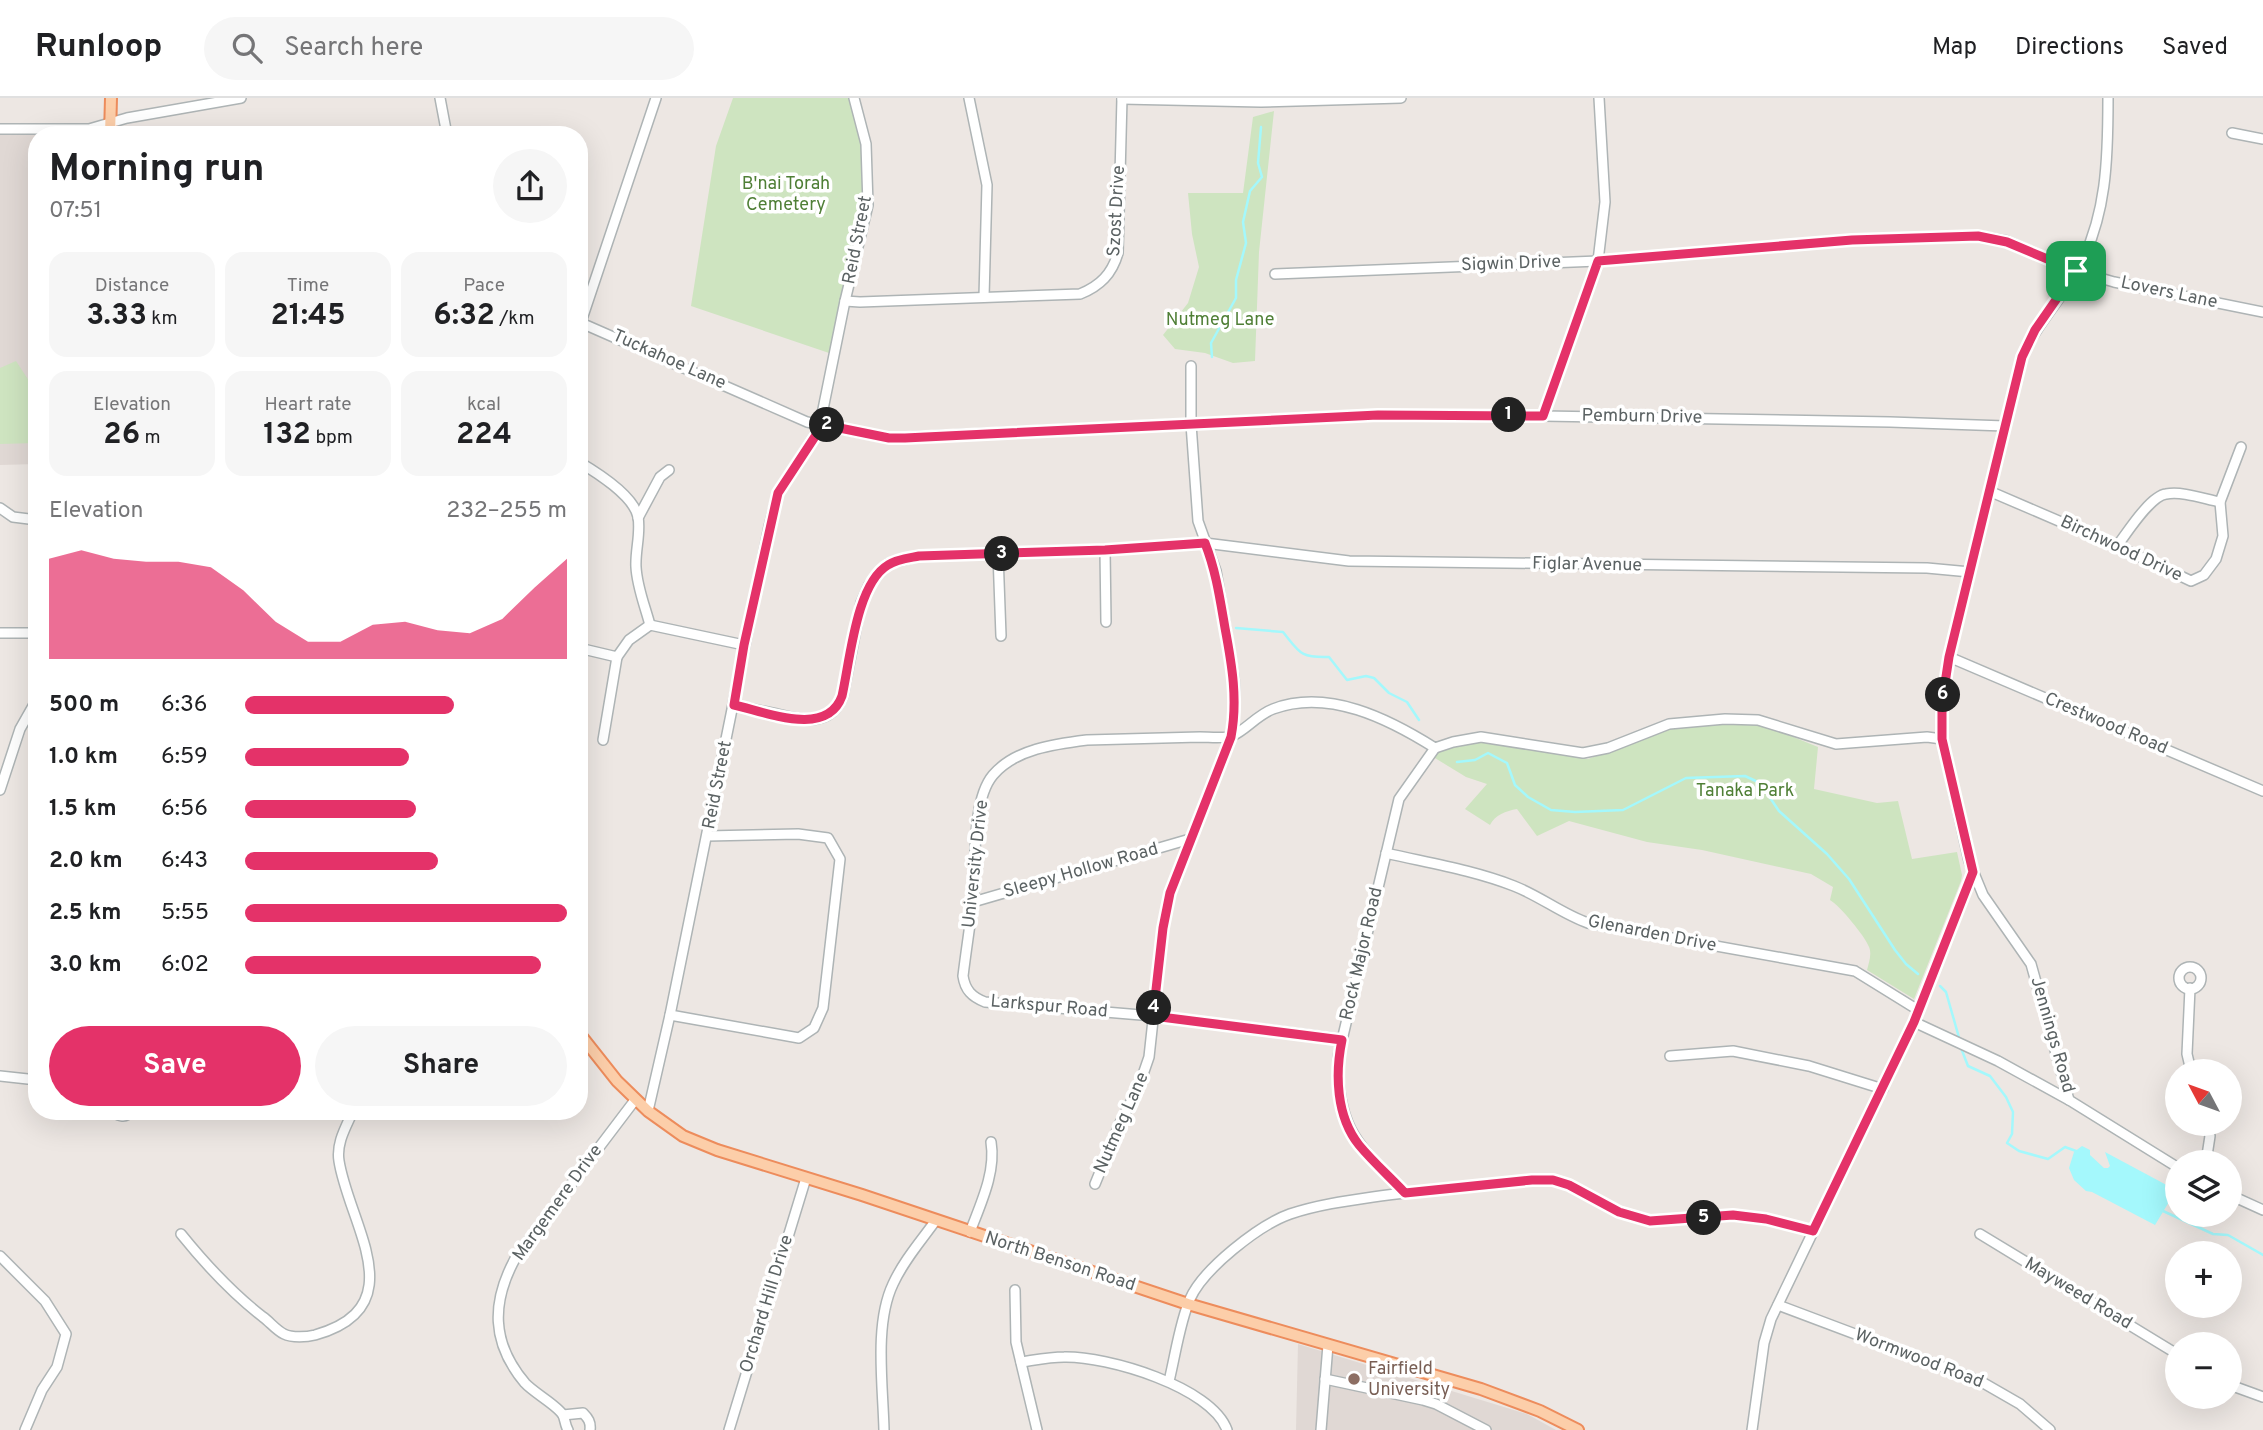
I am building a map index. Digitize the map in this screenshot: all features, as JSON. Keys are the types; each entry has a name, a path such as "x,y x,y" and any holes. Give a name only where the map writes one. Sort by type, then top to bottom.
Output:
{"main road":[{"path":"109,126 111,98"},
{"name":"North Benson Road","path":"588,1044 635,1100 672,1129 692,1140 1188,1304 1513,1400 1578,1430"}],"street":[{"path":"115,126 127,118 241,98"},
{"path":"440,98 445,126"},
{"name":"Tuckahoe Lane","path":"588,298 656,98"},
{"name":"Reid Street","path":"648,1111 778,493 816,435 820,424 845,301 869,205 866,144 854,98"},
{"path":"969,98 987,185 984,297"},
{"path":"1122,98 1401,98"},
{"name":"Szost Drive","path":"845,301 1080,295 1094,289 1106,278 1118,253 1122,98"},
{"path":"1543,416 1598,261 1605,202 1599,98"},
{"name":"Jennings Road","path":"2108,98 2107,163 2102,206 2076,271 2028,343 2022,357 1949,657 1942,703 1942,739 1973,872 1991,909 2031,964 2069,1100 2165,1160"},
{"path":"0,129 28,129"},
{"path":"2232,133 2263,139"},
{"name":"Sigwin Drive","path":"1275,274 1598,261 1852,240 1978,236 2007,242 2076,271"},
{"name":"Lovers Lane","path":"2076,271 2153,291 2263,312"},
{"name":"Tuckahoe Lane","path":"588,326 807,422 820,424"},
{"name":"Nutmeg Lane","path":"1095,1184 1120,1123 1146,1071 1163,928 1170,893 1231,737 1235,719 1234,678 1216,571 1198,521 1191,424 1191,366"},
{"name":"Pemburn Drive","path":"820,424 889,438 1378,415 2005,426"},
{"name":"Birchwood Drive","path":"1989,491 2191,581 2204,575 2216,559 2223,536 2220,502 2241,447"},
{"path":"588,467 630,502 638,518"},
{"path":"650,625 638,584 638,518 660,477 669,470"},
{"path":"2117,546 2151,502 2164,494 2182,494 2220,502"},
{"path":"0,508 13,517 28,519"},
{"name":"Figlar Avenue","path":"734,705 807,721 822,718 840,701 864,595 869,585 883,569 895,562 919,556 1105,550 1205,543 1349,561 1927,568 1970,572"},
{"path":"1105,550 1106,622"},
{"path":"998,554 1001,636"},
{"path":"603,740 617,657 629,640 650,625 744,645"},
{"path":"0,632 28,633"},
{"path":"588,650 617,657"},
{"name":"Crestwood Road","path":"1949,657 2263,791"},
{"path":"1231,737 1251,721 1273,709 1287,705 1321,704 1349,707 1401,726 1435,748 1481,737 1583,753 1608,748 1669,724 1725,719 1758,720 1836,744 1927,737 1942,739"},
{"path":"0,790 20,729 28,715"},
{"name":"University Drive","path":"968,992 963,976 973,902 981,799 992,775 1026,753 1065,743 1087,740 1231,737"},
{"name":"Rock Major Road","path":"1405,1193 1359,1144 1346,1123 1338,1089 1338,1057 1399,799 1435,748"},
{"path":"670,1015 799,1038 814,1028 822,1008 840,859 828,838 798,834 707,836"},
{"name":"Sleepy Hollow Road","path":"973,902 1190,839"},
{"name":"Glenarden Drive","path":"1386,853 1457,868 1516,887 1588,923 1856,971 1918,1010"},
{"path":"1752,1430 1764,1343 1778,1305 1914,1022 1973,872"},
{"path":"2188,1059 2190,988"},
{"name":"Larkspur Road","path":"968,992 985,1002 1153,1016 1342,1040"},
{"path":"1914,1022 1961,1043 2069,1100"},
{"path":"1670,1056 1733,1051 1809,1066 1882,1089"},
{"path":"0,1076 28,1079"},
{"name":"Margemere Drive","path":"590,1430 591,1425 583,1413 563,1415 526,1385 506,1356 499,1331 499,1298 516,1257 635,1100"},
{"path":"181,1234 206,1266 285,1335 308,1337 336,1329 356,1314 370,1289 371,1264 339,1160 339,1141 349,1120"},
{"path":"970,1232 990,1172 991,1142"},
{"name":"Orchard Hill Drive","path":"729,1430 806,1178"},
{"path":"1169,1381 1188,1304 1196,1288 1237,1246 1286,1216 1324,1205 1405,1193 1553,1180 1582,1191 1619,1212 1650,1221 1733,1215 1766,1219 1813,1231"},
{"path":"2242,1200 2263,1210"},
{"path":"884,1430 882,1336 886,1302 905,1261 936,1220"},
{"name":"Mayweed Road","path":"1979,1234 2165,1347"},
{"path":"0,1256 45,1301 66,1334 57,1367 42,1390 25,1430"},
{"path":"1015,1290 1016,1342 1037,1430"},
{"name":"Wormwood Road","path":"1778,1305 1980,1381 2020,1404 2050,1430"},
{"path":"1321,1430 1328,1345"},
{"path":"1021,1362 1066,1357 1101,1361 1169,1381 1203,1400 1223,1419 1227,1430"},
{"path":"1325,1379 1423,1400 1486,1430"},
{"path":"2242,1389 2263,1397"},
{"path":"563,1415 568,1430"}],"shaded area":[{"path":"109,124 109,126 65,126"},
{"path":"28,128 28,464 0,465 0,129"},
{"name":"Fairfield University","path":"1298,1344 1527,1414 1556,1430 1296,1430"}],"green space":[{"name":"B'nai Torah Cemetery","path":"733,98 849,98 860,128 864,192 853,258 829,353 691,306 716,146"},
{"name":"Nutmeg Lane","path":"1274,111 1259,252 1255,361 1233,363 1205,353 1175,349 1163,335 1188,303 1199,267 1188,193 1243,193 1253,117"},
{"path":"16,361 28,379 28,443 0,444 0,368"},
{"name":"Tanaka Park","path":"1724,723 1761,724 1818,747 1814,789 1877,803 1898,801 1912,859 1957,852 1961,881 1914,999 1867,970 1870,952 1867,942 1830,900 1833,887 1811,874 1702,850 1647,842 1569,821 1537,836 1517,809 1501,814 1490,825 1465,809 1487,784 1466,777 1430,755 1438,748 1478,741 1535,747 1588,759 1673,727"}],"water":[{"path":"2082,1146 2090,1150 2090,1155 2104,1168 2108,1168 2110,1166 2105,1152 2165,1184 2165,1208 2155,1225 2086,1191 2074,1180 2069,1168 2074,1152"}],"waterway":[{"path":"1212,357 1211,343 1236,298 1236,280 1246,243 1243,222 1250,191 1262,177 1258,163 1261,127"},
{"path":"1236,628 1283,632 1302,653 1329,657 1347,680 1366,676 1374,678 1389,693 1407,702 1419,720"},
{"path":"1457,762 1475,760 1488,753 1507,763 1515,785 1528,797 1551,810 1575,812 1623,810 1686,778 1745,776 1760,783 1779,811 1827,854 1849,879 1895,950 1918,974"},
{"path":"1940,986 1946,992 1960,1041"},
{"path":"1961,1048 1968,1066 1990,1076 2006,1097 2013,1112 2012,1134 2007,1143 2019,1151 2048,1159 2065,1147 2076,1151"},
{"path":"2163,1211 2213,1234 2228,1235 2263,1255"}],"place":[{"name":"Fairfield University","path":"1354,1379"}],"route":[{"path":"1978,236 2007,242 2076,271 2035,330 2022,357 1949,657 1942,703 1942,739 1973,872 1914,1022 1813,1231 1766,1219 1733,1215 1650,1221 1619,1212 1582,1191 1553,1180 1405,1193 1359,1144 1346,1123 1338,1089 1338,1057 1342,1040 1153,1016 1163,928 1170,893 1231,737 1235,719 1234,678 1216,571 1205,543 1105,550 919,556 888,564 869,585 864,595 842,696 830,713 807,721 734,705 744,645 778,493 816,435 820,424 889,438 905,438 1378,415 1543,416 1598,261 1852,240 1978,236"}]}
